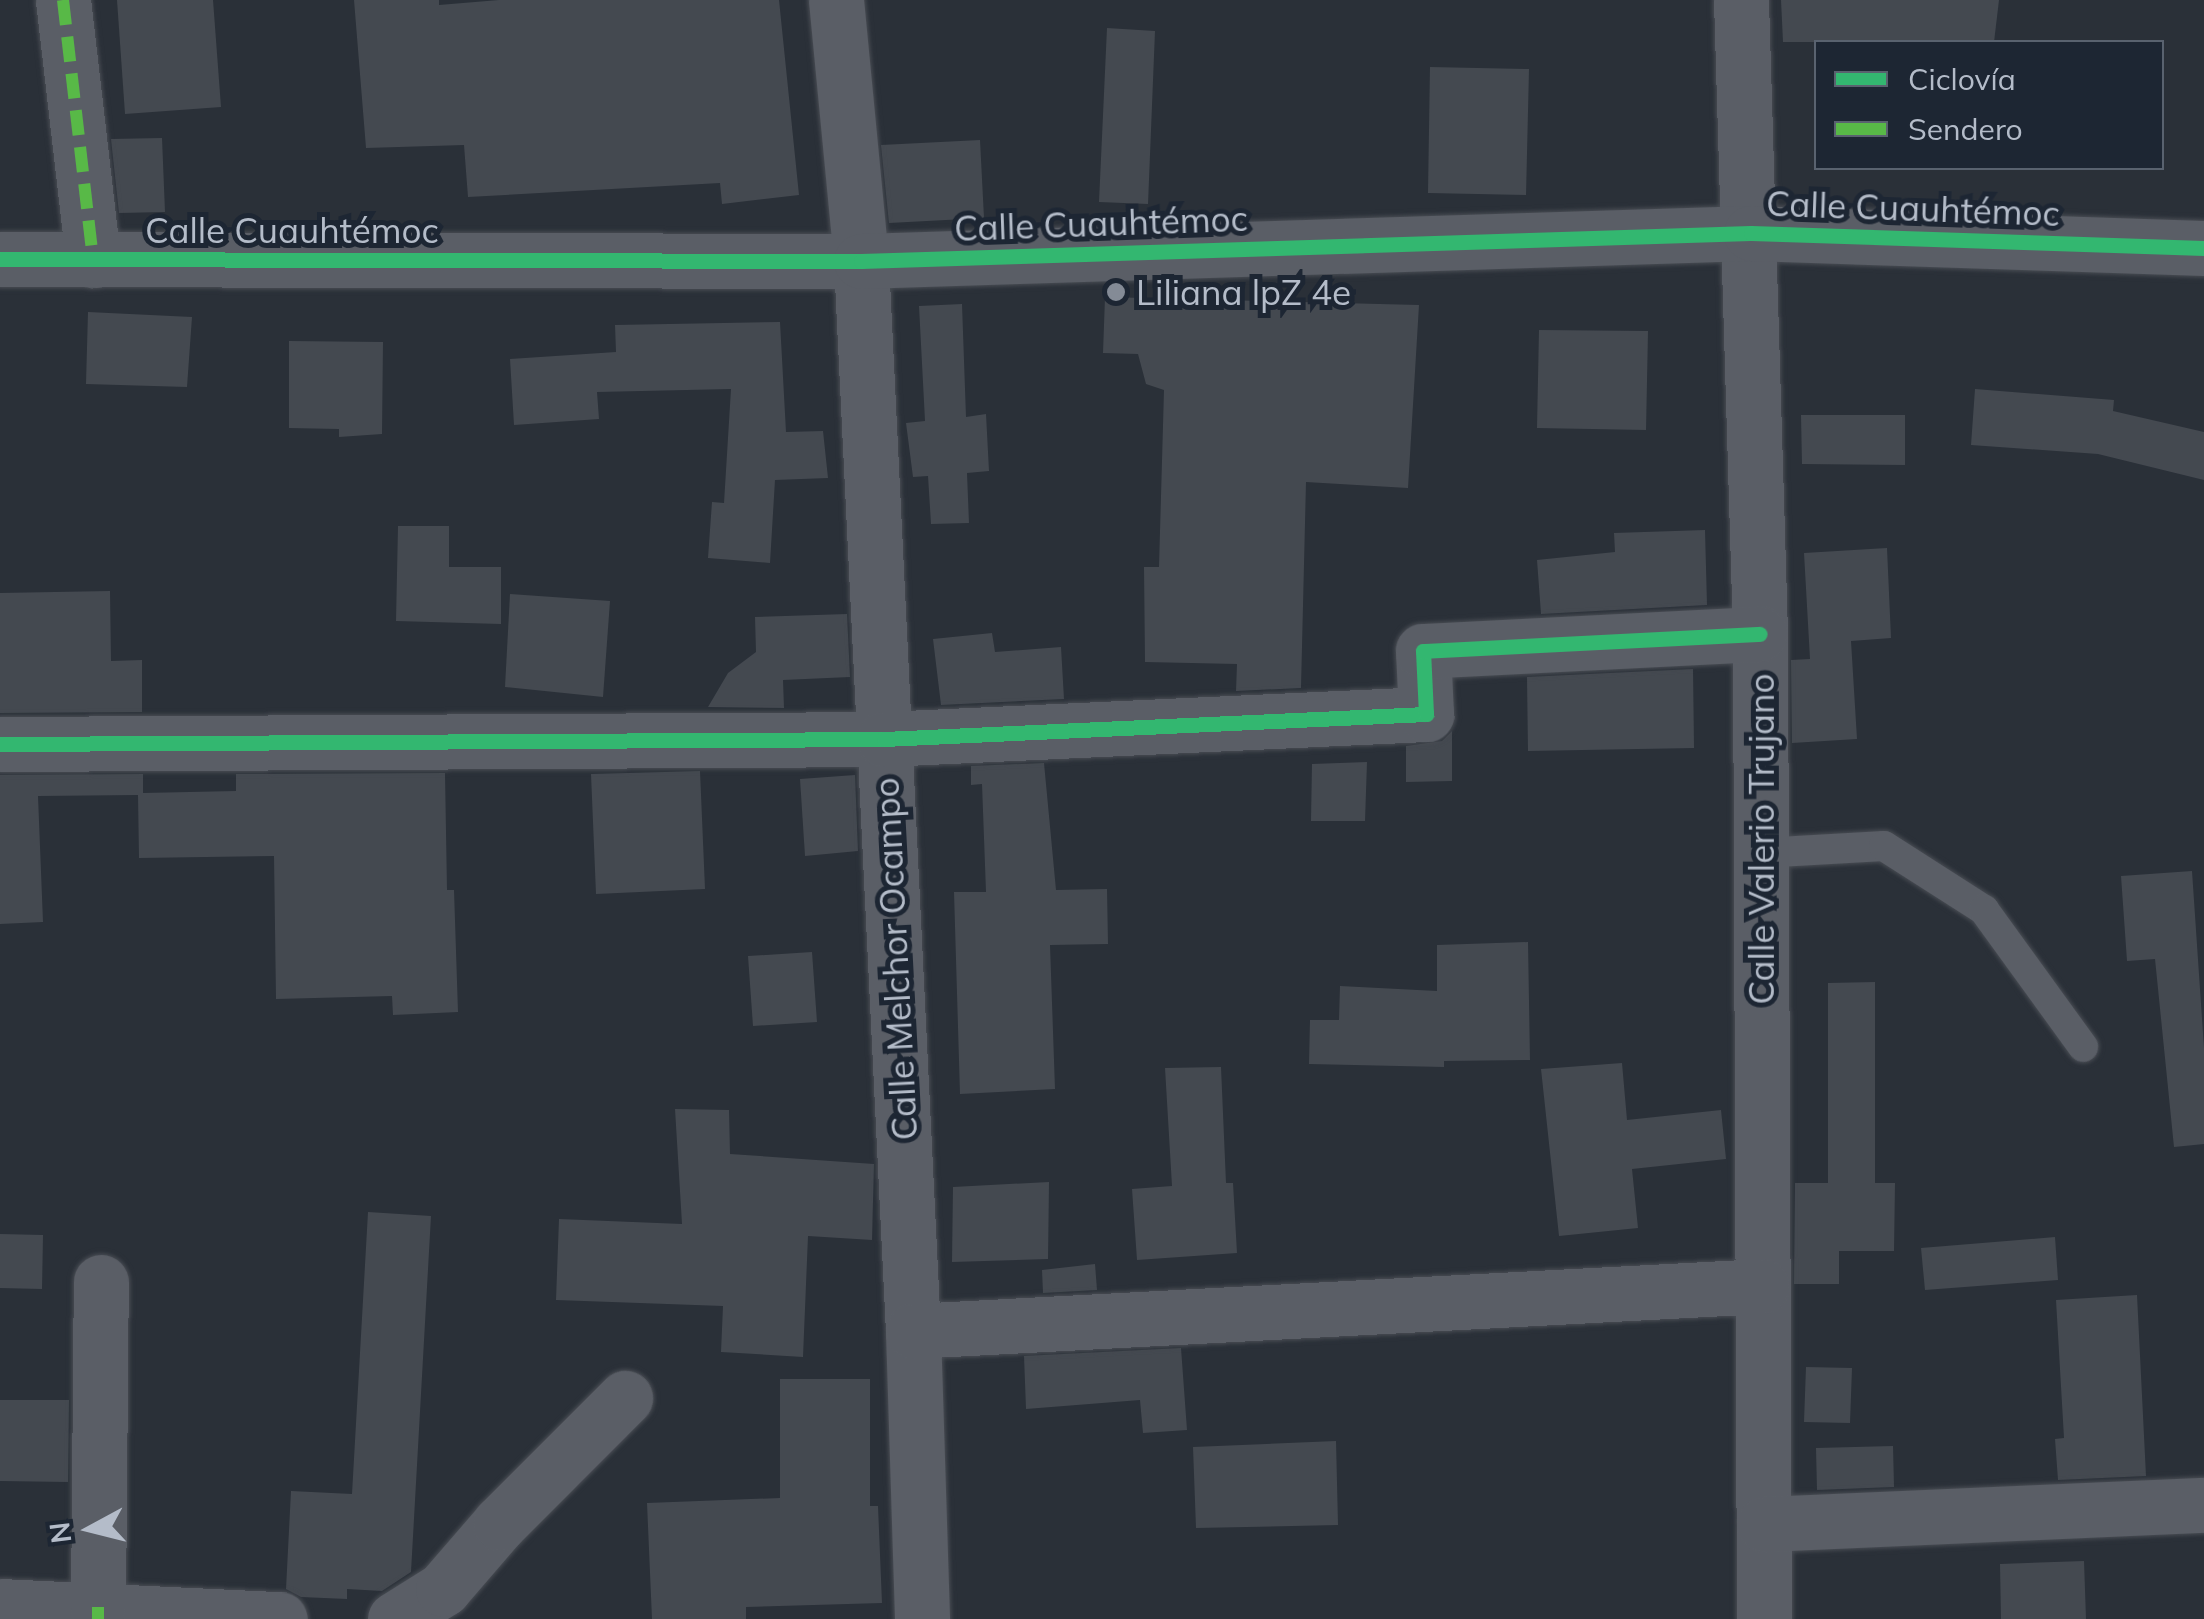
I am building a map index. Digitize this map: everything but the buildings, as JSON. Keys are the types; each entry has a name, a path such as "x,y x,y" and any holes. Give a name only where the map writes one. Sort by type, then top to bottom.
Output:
{"street":[{"path":"64,0 93,260"},
{"name":"Calle Melchor Ocampo","path":"836,0 861,260 913,1331 922,1619"},
{"name":"Calle Valerio Trujano","path":"1741,0 1751,233 1760,634 1764,1619"},
{"name":"Calle Cuauhtémoc","path":"0,260 861,260 1751,233 2204,248"},
{"path":"0,744 884,739 1426,714 1423,652 1760,634"},
{"path":"98,1607 101,1282"},
{"path":"913,1331 1762,1286"},
{"path":"394,1619 443,1589 500,1523 625,1398"},
{"path":"1764,1524 2204,1504"},
{"path":"0,1606 98,1607 280,1619"}],"lane":[{"path":"1761,853 1884,846 1984,910 2083,1047"}],"marked path":[{"path":"63,0 93,260"},
{"path":"98,1607 98,1619"}],"cycle path":[{"path":"0,259 861,261 1751,233 2204,248"},
{"path":"0,744 884,739 1426,714 1423,651 1760,634"}],"place":[{"name":"Liliana lpZ 4e","path":"1116,292"}]}
